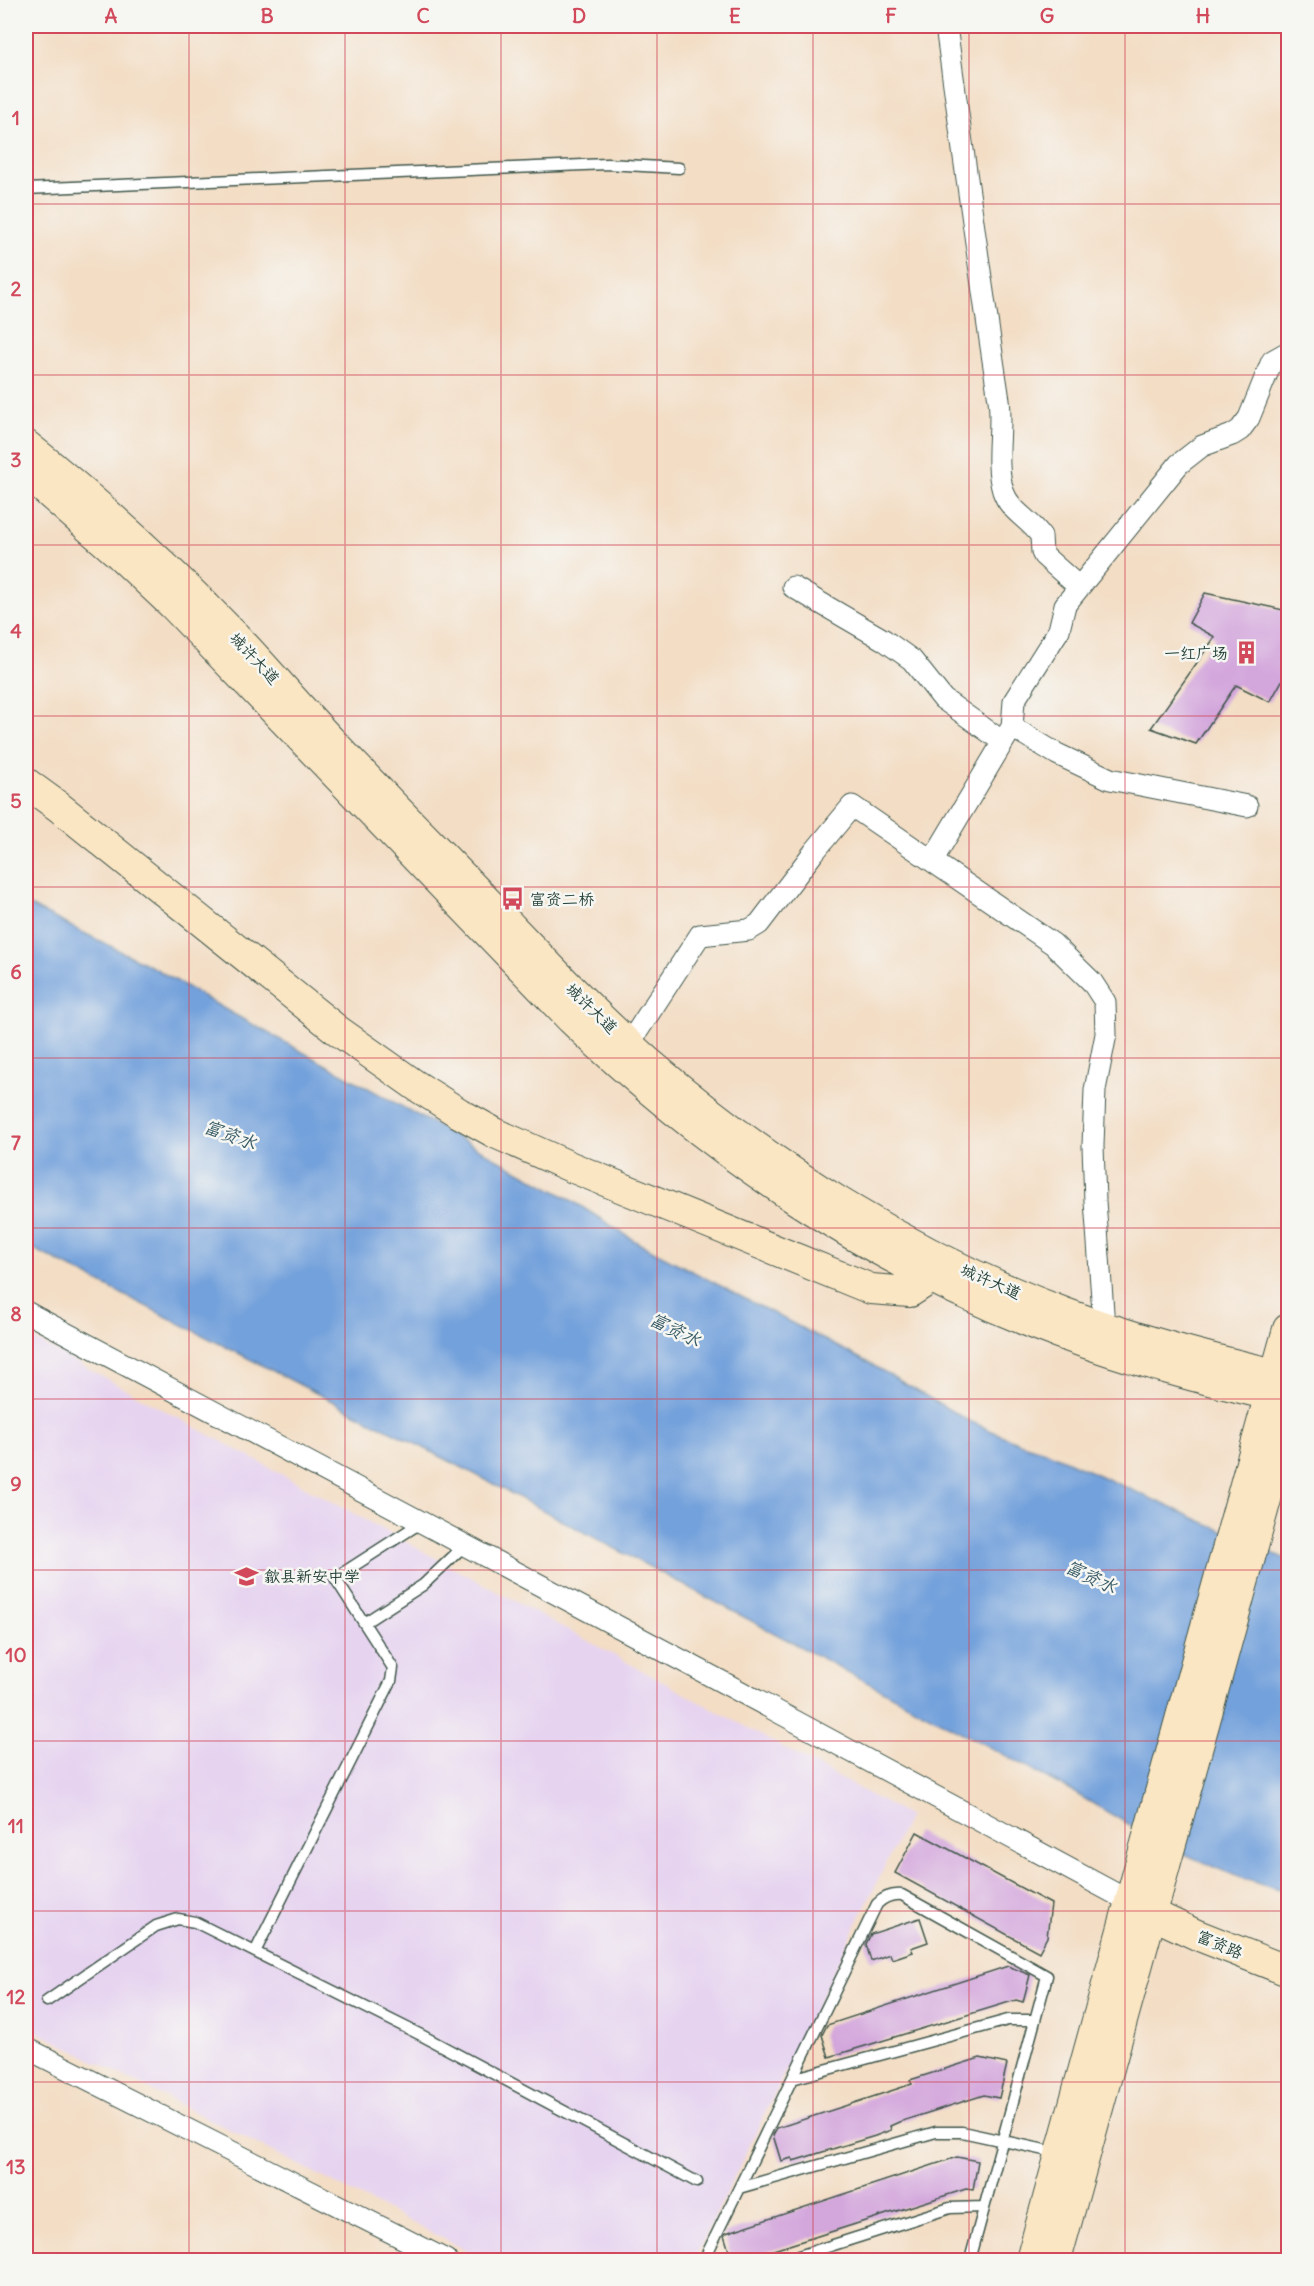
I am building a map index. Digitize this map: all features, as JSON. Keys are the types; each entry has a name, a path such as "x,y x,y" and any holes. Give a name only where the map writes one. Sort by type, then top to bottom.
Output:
{"main road":[{"name":"城许大道","path":"26,445 88,497 188,590 240,642 352,763 586,1003 681,1089 768,1155 864,1216 1008,1313 1059,1334 1179,1372 1281,1387"},
{"name":"城许大道","path":"26,473 173,605 570,1019 634,1078 756,1173 853,1234 938,1268 1016,1293 1066,1314 1185,1352 1281,1387"},
{"path":"26,783 337,1030 415,1085 495,1133 571,1167 871,1289 910,1293 938,1268"},
{"path":"1056,2260 1141,1908 1253,1503 1281,1387 1288,1329"},
{"path":"1253,1503 1288,1420"},
{"path":"1031,2260 1061,2153 1141,1908"},
{"name":"富资路","path":"1141,1908 1234,1950 1288,1971"}],"street":[{"path":"946,26 975,246 1001,413 998,470 1008,502 1041,536 1044,556 1079,587"},
{"path":"932,861 1007,735 1014,701 1059,630 1065,605 1179,464 1192,452 1232,435 1246,424 1272,361 1288,352"},
{"path":"793,587 884,640 912,660 943,699 1007,735 1110,779 1247,806"},
{"path":"629,1044 700,935 749,930 759,924 852,806 1053,944 1092,982 1105,1002 1106,1034 1095,1090 1093,1146 1104,1326"},
{"path":"26,1312 1141,1908"},
{"path":"26,2048 446,2260"}],"lane":[{"path":"26,189 607,164 679,168"},
{"path":"255,1952 391,1681 393,1668 335,1578 422,1522"},
{"path":"364,1623 423,1585 465,1545"},
{"path":"704,2260 877,1904 891,1895 902,1895 1047,1977 970,2260"},
{"path":"47,2001 156,1926 170,1920 195,1922 421,2035 698,2182"},
{"path":"792,2079 1008,2020 1035,2020"},
{"path":"739,2188 936,2132 962,2132 1061,2153"},
{"path":"786,2260 950,2208 984,2207"}],"shaded area":[{"name":"歙县新安中学","path":"26,1335 909,1816 694,2260 485,2260 26,2026"}],"water":[{"name":"富资水","path":"26,904 156,969 568,1198 638,1243 869,1363 967,1420 1019,1443 1045,1451 1288,1560 1288,1892 1230,1874 1174,1849 1068,1789 469,1471 26,1245"}],"building":[{"name":"一红广场","path":"1205,593 1288,611 1288,670 1270,702 1236,685 1196,744 1151,728 1215,637 1189,623"},
{"path":"917,1832 1051,1904 1047,1937 1039,1952 895,1873"},
{"path":"920,1918 928,1942 911,1948 913,1952 892,1959 890,1954 871,1961 866,1944 871,1934"},
{"path":"1008,1966 1030,1975 1023,2002 1016,2000 829,2057 822,2035 827,2025"},
{"path":"980,2058 1007,2064 999,2098 984,2095 899,2122 890,2126 891,2130 875,2136 793,2161 792,2158 781,2161 773,2135 777,2128 912,2084 910,2080"},
{"path":"957,2157 978,2161 973,2190 966,2189 742,2260 732,2260 724,2235 726,2233"}],"place":[{"name":"一红广场","path":"1246,653"},
{"name":"富资二桥","path":"512,899"},
{"name":"歙县新安中学","path":"246,1576"}]}
